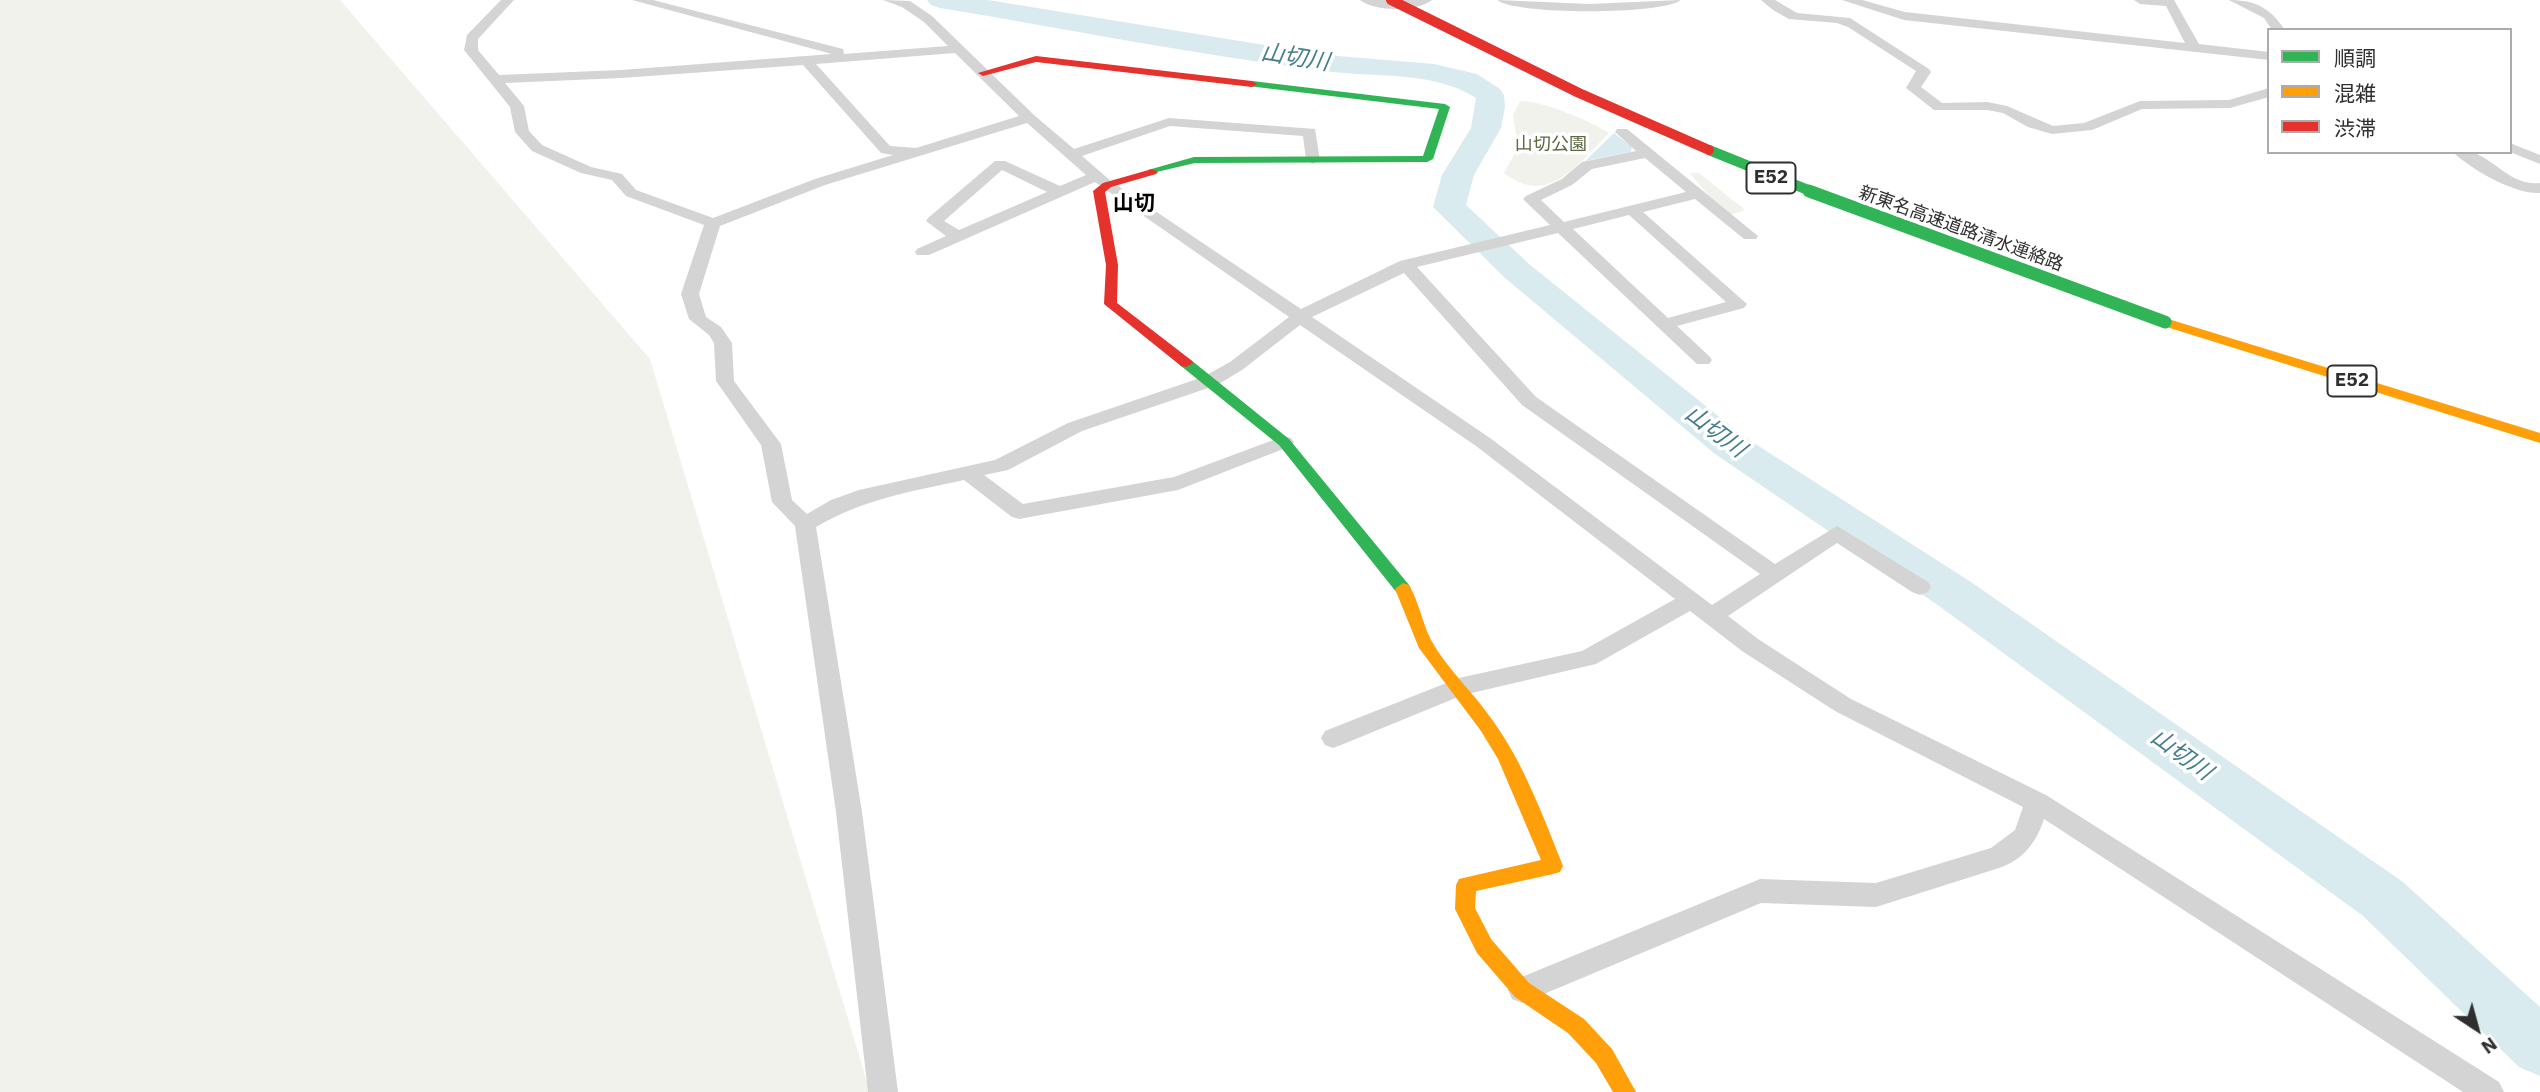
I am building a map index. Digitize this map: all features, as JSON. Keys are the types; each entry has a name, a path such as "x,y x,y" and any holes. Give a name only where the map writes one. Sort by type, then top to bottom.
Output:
{"main road":[{"name":"新東名高速道路清水連絡路","path":"1391,0 1573,92 1764,175 1999,265 2165,322 2540,438"},
{"name":"新東名高速道路清水連絡路","path":"1424,0 1591,84 1722,141 1854,194 2114,286"},
{"path":"983,73 1036,59 1445,107 1427,159 1194,160 1102,181 1099,191 1112,265 1110,304 1284,442 1405,592 1424,642 1449,679 1459,687 1495,737 1523,788 1553,866 1466,885 1465,909 1484,946 1522,990 1576,1026 1604,1056 1625,1092"}],"street":[{"path":"508,0 472,38 471,50 517,106 522,132 537,148 586,170 617,177 631,193 713,223 820,182 1029,118"},
{"path":"638,0 854,56"},
{"path":"889,0 906,4 920,13 1029,118 1102,181 1483,442 1750,645 1843,705 2037,802 2489,1092"},
{"path":"1366,0 1393,5 1424,0"},
{"path":"1503,0 1568,9 1650,5 1675,0"},
{"path":"1767,0 1792,17 1836,19 1862,29 1890,51 1919,66 1924,72 1913,88 1939,107 1987,106 2007,110 2033,124 2052,130 2087,127 2140,105 2230,104 2267,93"},
{"path":"1848,0 2267,56"},
{"path":"2140,0 2171,3 2194,48"},
{"path":"2235,0 2269,15 2278,28"},
{"path":"497,79 621,74 959,49"},
{"path":"806,60 886,150 917,151"},
{"path":"1071,155 1170,122 1310,132 1313,160"},
{"path":"1622,132 1750,236"},
{"path":"2512,148 2540,160"},
{"path":"1647,153 1587,165 1567,182 1531,198 1703,360"},
{"path":"2466,154 2488,171 2532,190 2540,188"},
{"path":"958,237 934,221 1000,164 1060,192"},
{"path":"923,252 1060,192 1102,181"},
{"path":"805,524 838,505 866,495 1001,465 1075,427 1210,381 1236,366 1301,316 1406,265 1698,194"},
{"path":"1632,210 1738,304 1665,324"},
{"path":"713,223 690,294 698,319 715,331 723,343 725,380 771,444 782,502 805,524 849,812 883,1092"},
{"path":"1406,265 1529,401 1775,574"},
{"path":"969,474 1019,512 1178,483 1284,442"},
{"path":"1712,616 1837,533 1920,587"},
{"path":"1333,737 1459,687 1588,657 1691,600"},
{"path":"1522,990 1760,891 1876,895 1999,857 2025,837 2037,802"}],"green space":[{"path":"0,0 340,0 650,359 870,1092 0,1092"},
{"name":"山切公園","path":"1520,101 1566,112 1609,133 1562,177 1549,184 1535,186 1520,183 1504,173 1518,147 1513,115"},
{"path":"1690,173 1699,173 1745,210 1730,215 1711,199"}],"shaded area":[{"path":"1614,133 1632,147 1631,152 1585,161"}],"waterway":[{"name":"山切川","path":"940,0 1326,63 1434,72 1467,80 1490,95 1491,107 1486,128 1458,175 1449,207 1517,271 1729,445 1955,594 2383,899 2540,1047"}],"traffic: fast":[{"path":"1152,172 1194,160 1427,159 1445,107 1252,84"},
{"path":"1709,150 1869,215 2165,322"},
{"path":"1186,363 1284,442 1403,589"}],"traffic: slow":[{"path":"2165,322 2540,438"},
{"path":"1403,589 1425,644 1488,726 1505,754 1553,866 1466,885 1465,909 1484,946 1522,990 1576,1026 1604,1056 1625,1092"}],"traffic: jam":[{"path":"1391,0 1579,93 1709,150"},
{"path":"983,73 1036,59 1252,84"},
{"path":"1152,172 1107,185 1099,191 1112,265 1110,304 1186,363"}],"district":[{"name":"山切","path":"1134,204"}]}
